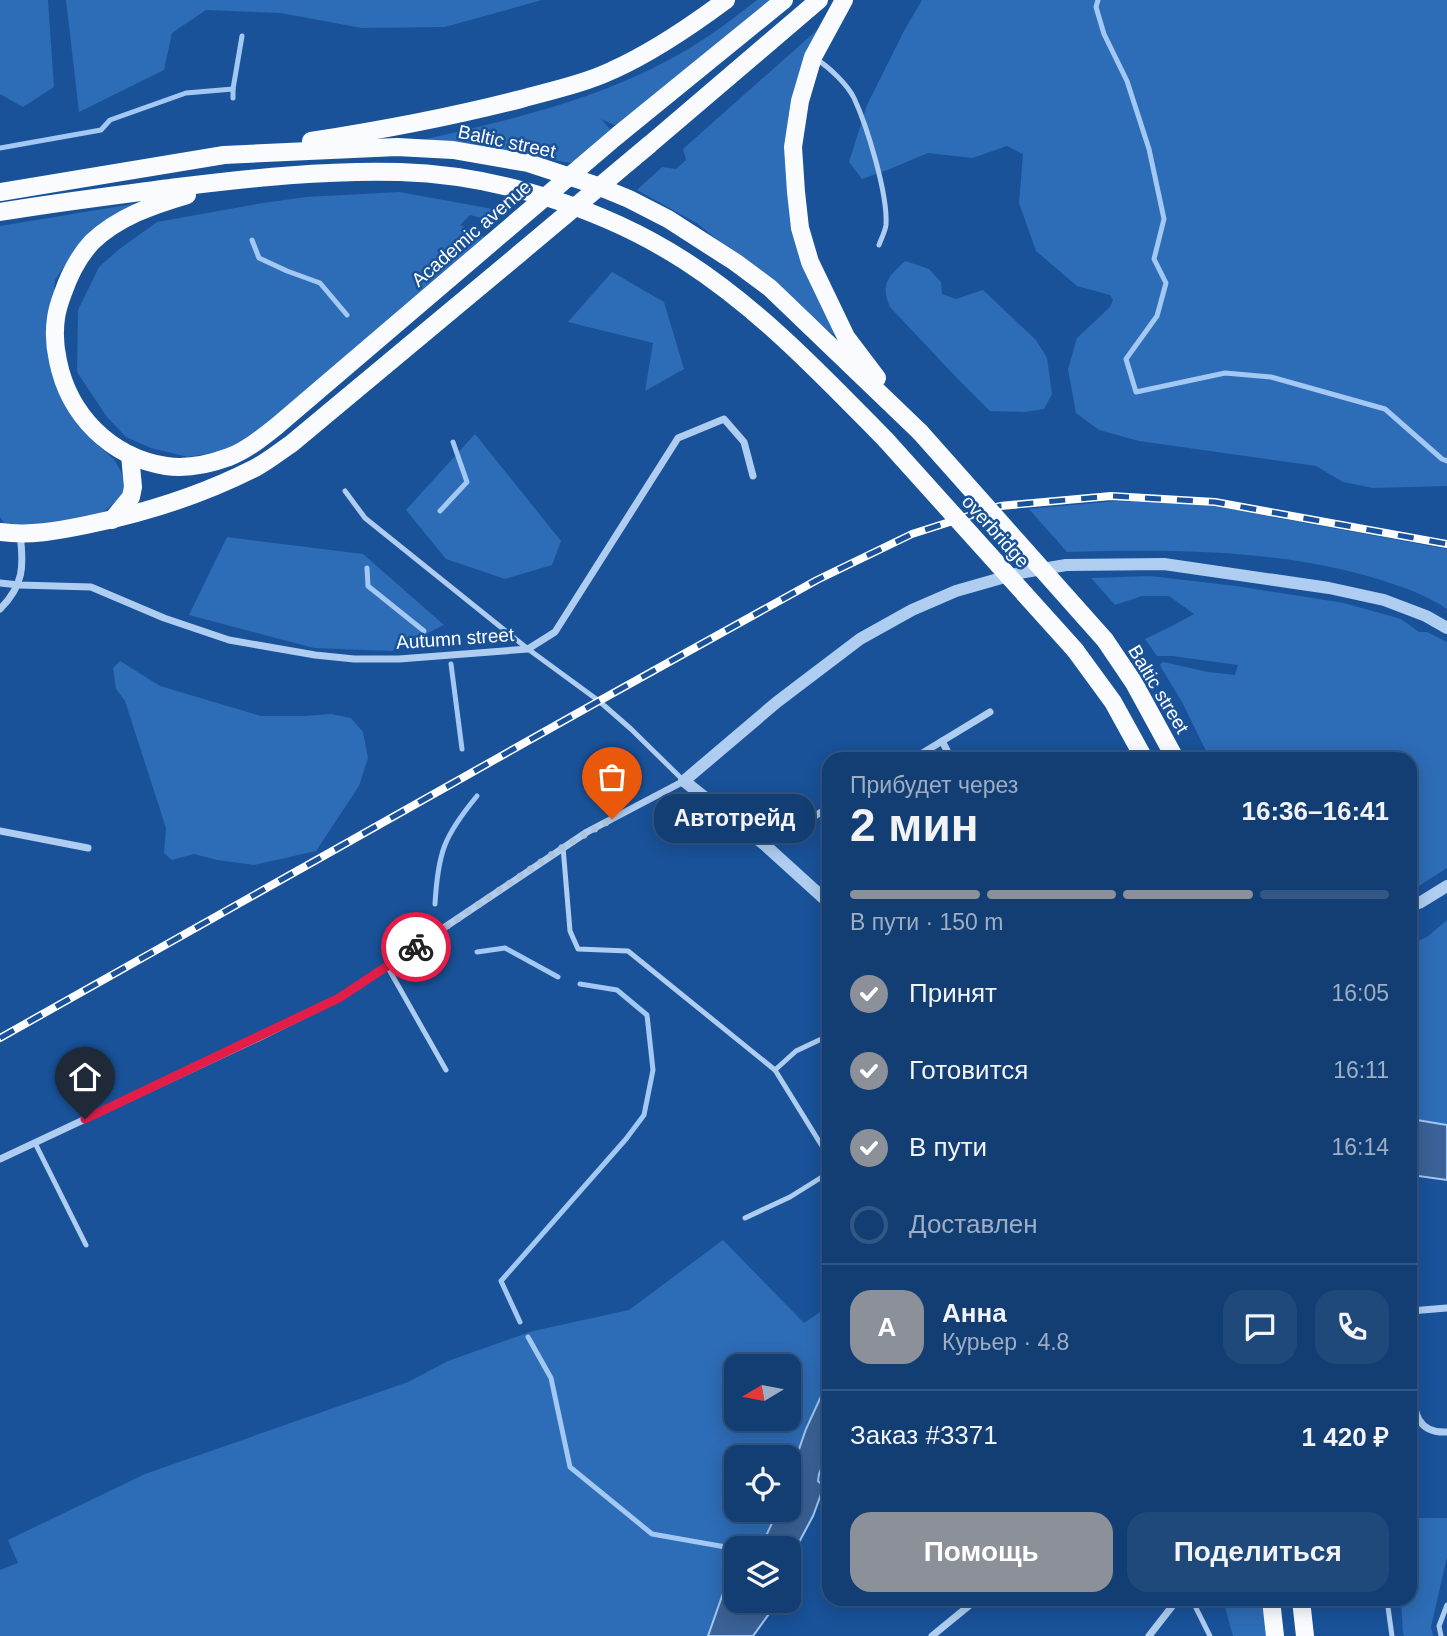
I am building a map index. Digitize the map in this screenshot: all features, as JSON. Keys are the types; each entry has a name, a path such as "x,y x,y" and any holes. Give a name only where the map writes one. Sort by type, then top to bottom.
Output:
{"main road":[{"path":"224,155 390,128 552,91 610,72 641,56 726,0"},
{"name":"Academic avenue","path":"130,456 166,466 189,467 231,457 247,448 278,425 618,135 784,0"},
{"path":"0,531 20,534 49,532 112,520 170,504 257,467 291,444 819,0"},
{"path":"844,0 813,57 800,100 793,147 800,228 810,262 846,337 904,415"},
{"name":"Baltic street","path":"0,192 224,155 397,147 453,150 528,163 595,185 629,200 668,219 735,262 770,288 920,432"},
{"name":"overbridge","path":"234,180 359,172 450,176 514,188 611,221 685,261 749,308 811,364 886,440 1075,650 1113,702 1141,752"},
{"path":"112,520 131,497 134,487 130,456 88,424 70,399 61,374 56,350 55,320 71,271 92,243 118,222 157,204 234,180"},
{"path":"0,212 234,180"},
{"name":"overbridge","path":"920,432 1105,640"},
{"name":"Baltic street","path":"1105,640 1134,683 1172,752"},
{"path":"1272,1606 1275,1636"},
{"path":"1302,1606 1305,1636"}],"street":[{"name":"Autumn street","path":"0,583 92,587 164,618 229,640 315,655 354,659 399,659 528,649 555,632 678,438 724,419 744,442 753,476"},
{"path":"0,609 19,585 23,557 20,534"},
{"path":"0,1159 339,998 563,847 684,782 777,702 860,639 912,610 956,591 1019,573 1066,565 1164,564 1329,587 1384,600 1426,616 1447,628"},
{"path":"924,752 990,712"},
{"path":"942,741 948,752"},
{"path":"684,782 765,845 822,897"},
{"path":"765,845 822,812"},
{"path":"0,831 88,848"},
{"path":"1417,903 1447,886"},
{"path":"1417,1310 1447,1308"},
{"path":"1417,1416 1423,1426 1436,1433 1447,1432"},
{"path":"932,1636 969,1606"},
{"path":"1149,1636 1173,1606"}],"lane":[{"path":"813,57 828,66 853,95 869,140 885,200 886,227 879,245"},
{"path":"345,491 365,518 528,649 599,701 684,782"},
{"path":"563,847 570,931 578,949 628,951 775,1070 822,1146"},
{"path":"387,966 446,1070"},
{"path":"775,1070 796,1051 822,1039"},
{"path":"35,1143 86,1245"},
{"path":"745,1218 790,1197 822,1177"},
{"path":"1441,1636 1439,1626 1447,1605"},
{"path":"1195,1606 1210,1636"},
{"path":"1388,1606 1392,1636"}],"shaded area":[{"path":"0,0 48,0 54,87 23,107 0,94"},
{"path":"66,0 542,0 445,27 362,28 281,13 206,10 172,33 164,70 79,112"},
{"path":"757,0 776,0 619,127 601,119 612,131 571,163 426,139 525,115 622,82 693,46"},
{"path":"922,0 1447,0 1447,486 1373,488 1343,482 1316,466 1139,441 1099,430 1076,413 1068,369 1077,338 1110,307 1113,300 1110,295 1077,286 1036,251 1019,203 1023,154 1007,146 973,158 928,153 862,179 849,162 867,105"},
{"path":"834,15 814,59 794,162 810,262 835,336 698,224 637,190 662,167 676,169 686,160 683,149"},
{"path":"399,192 504,211 496,222 470,215 460,225 484,237 270,423 246,439 219,452 188,457 151,448 126,437 107,417 77,372 78,310 99,267 157,222 306,197"},
{"path":"139,203 80,243 55,280 50,344 57,388 74,419 95,443 114,459 125,479 123,496 102,513 61,525 5,524 0,517 0,226"},
{"path":"905,261 929,269 941,282 942,294 956,299 983,290 1036,340 1047,358 1052,394 1044,409 1024,412 990,411 890,307 886,292 887,281"},
{"path":"612,272 664,302 684,369 645,391 653,343 568,322"},
{"path":"475,434 561,541 552,565 505,579 446,559 406,510"},
{"path":"1116,501 1208,505 1447,549 1447,609 1425,596 1346,570 1267,557 1186,551 1067,552 1029,509"},
{"path":"227,537 363,554 444,625 392,651 314,648 189,615"},
{"path":"1150,576 1344,603 1401,619 1419,632 1427,632 1447,642 1447,868 1417,887 1417,752 1207,752 1160,664 1163,662 1235,675 1238,665 1157,656 1145,639 1194,614 1169,596 1142,596 1115,605 1091,578"},
{"path":"120,661 160,686 261,716 331,714 351,718 363,732 368,758 359,786 316,851 254,865 194,854 172,860 164,853 166,828 125,701 116,689 113,668"},
{"path":"1447,920 1447,1125 1417,1120 1417,941 1427,937"},
{"path":"1417,1120 1447,1125 1447,1180 1417,1176"},
{"path":"723,1240 804,1323 822,1311 822,1394 800,1445 724,1445 724,1522 772,1522 765,1536 724,1536 724,1591 708,1636 0,1636 0,1570 18,1563 8,1540 145,1474 408,1382 448,1361 533,1331 629,1310"},
{"path":"822,1394 822,1466 818,1481 822,1484 822,1491 813,1516 801,1538 801,1536 765,1536 772,1522 801,1522 800,1445"},
{"path":"1417,1518 1447,1518 1447,1557 1431,1627 1433,1636 1404,1636 1401,1606 1417,1606"},
{"path":"724,1591 724,1613 770,1613 753,1636 708,1636"},
{"path":"1225,1606 1263,1606 1267,1636 1233,1636"}],"waterway":[{"path":"1098,0 1096,7 1104,34 1127,81 1149,149 1164,219 1154,259 1166,283 1157,316 1126,359 1136,392 1225,373 1271,377 1385,409 1447,461"},
{"path":"233,98 242,36"},
{"path":"0,148 101,130 110,120 186,93 233,89"},
{"path":"252,240 259,258 320,283 347,315"},
{"path":"440,511 467,482 453,442"},
{"path":"367,568 368,586 424,631"},
{"path":"451,664 462,749"},
{"path":"435,904 438,871 445,845 457,822 477,796"},
{"path":"477,952 505,948 558,977"},
{"path":"520,1322 501,1281 644,1115 653,1070 647,1015 617,990 580,984"},
{"path":"528,1337 551,1378 570,1467 652,1534 724,1547"}],"railway":[{"path":"0,1038 817,580 912,534 1000,506 1111,496 1215,502 1447,544"}],"way so far":[{"path":"416,947 563,847 612,819"}],"place":[{"name":"Автотрейд","path":"612,819"}],"route":[{"path":"85,1119 339,998 416,947"}]}
